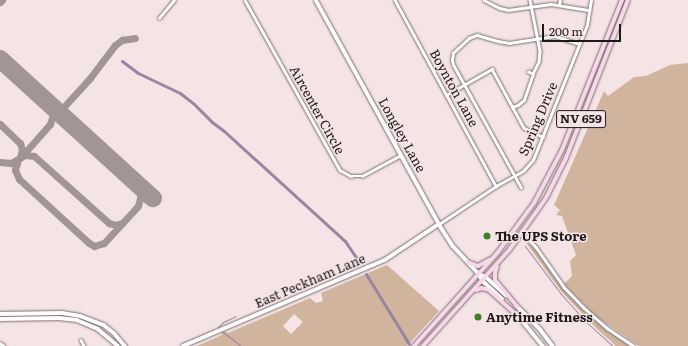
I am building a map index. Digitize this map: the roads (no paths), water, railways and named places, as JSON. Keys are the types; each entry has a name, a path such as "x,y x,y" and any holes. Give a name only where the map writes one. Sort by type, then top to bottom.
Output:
{"main road":[{"name":"Longley Lane","path":"316,0 439,224 453,246 479,274 483,281 518,315 545,346"},
{"name":"NV 659","path":"414,346 498,252 534,203 555,165 622,0"},
{"name":"NV 659","path":"423,346 502,259 523,233 546,198 566,158 628,0"},
{"name":"East Peckham Lane","path":"183,346 386,260 439,224"},
{"path":"467,262 474,265 481,265 498,252"},
{"path":"502,259 495,272 495,280 518,307"},
{"name":"Longley Lane","path":"479,274 486,277 518,307 540,329 553,346"},
{"path":"472,292 478,289 486,289 518,315"},
{"path":"0,314 62,313 80,316 104,325 115,334 125,346"},
{"path":"0,319 64,318 90,325 102,332 118,346"}],"street":[{"path":"159,18 174,0"},
{"name":"Aircenter Circle","path":"245,0 340,170 351,176 362,176 401,155"},
{"name":"Boynton Lane","path":"395,0 496,186"},
{"path":"484,0 500,8 508,10 548,4 590,10"},
{"path":"512,106 518,106 524,100 540,55 530,0"},
{"path":"560,0 560,5"},
{"name":"Spring Drive","path":"439,224 530,165 543,137 579,44 590,10 591,0"},
{"path":"522,188 464,85 453,64 452,57 455,51 474,35 504,42 555,36 579,44"},
{"path":"446,95 492,70 526,130 543,137"},
{"path":"528,72 533,74"},
{"path":"523,233 536,248 564,287 582,307 607,328 634,346"},
{"path":"78,346 83,345 82,340"},
{"path":"0,343 4,346"}],"waterway":[{"path":"122,61 138,73 180,93 193,103 212,122 224,131 345,241 359,262"},
{"path":"525,246 561,294 585,321 613,346"},
{"path":"301,288 347,269 358,259"},
{"path":"366,274 409,344"},
{"path":"218,327 223,322 236,316"},
{"path":"223,332 241,346"}],"place":[{"name":"The UPS Store","path":"487,236"},
{"name":"Anytime Fitness","path":"478,317"}]}
